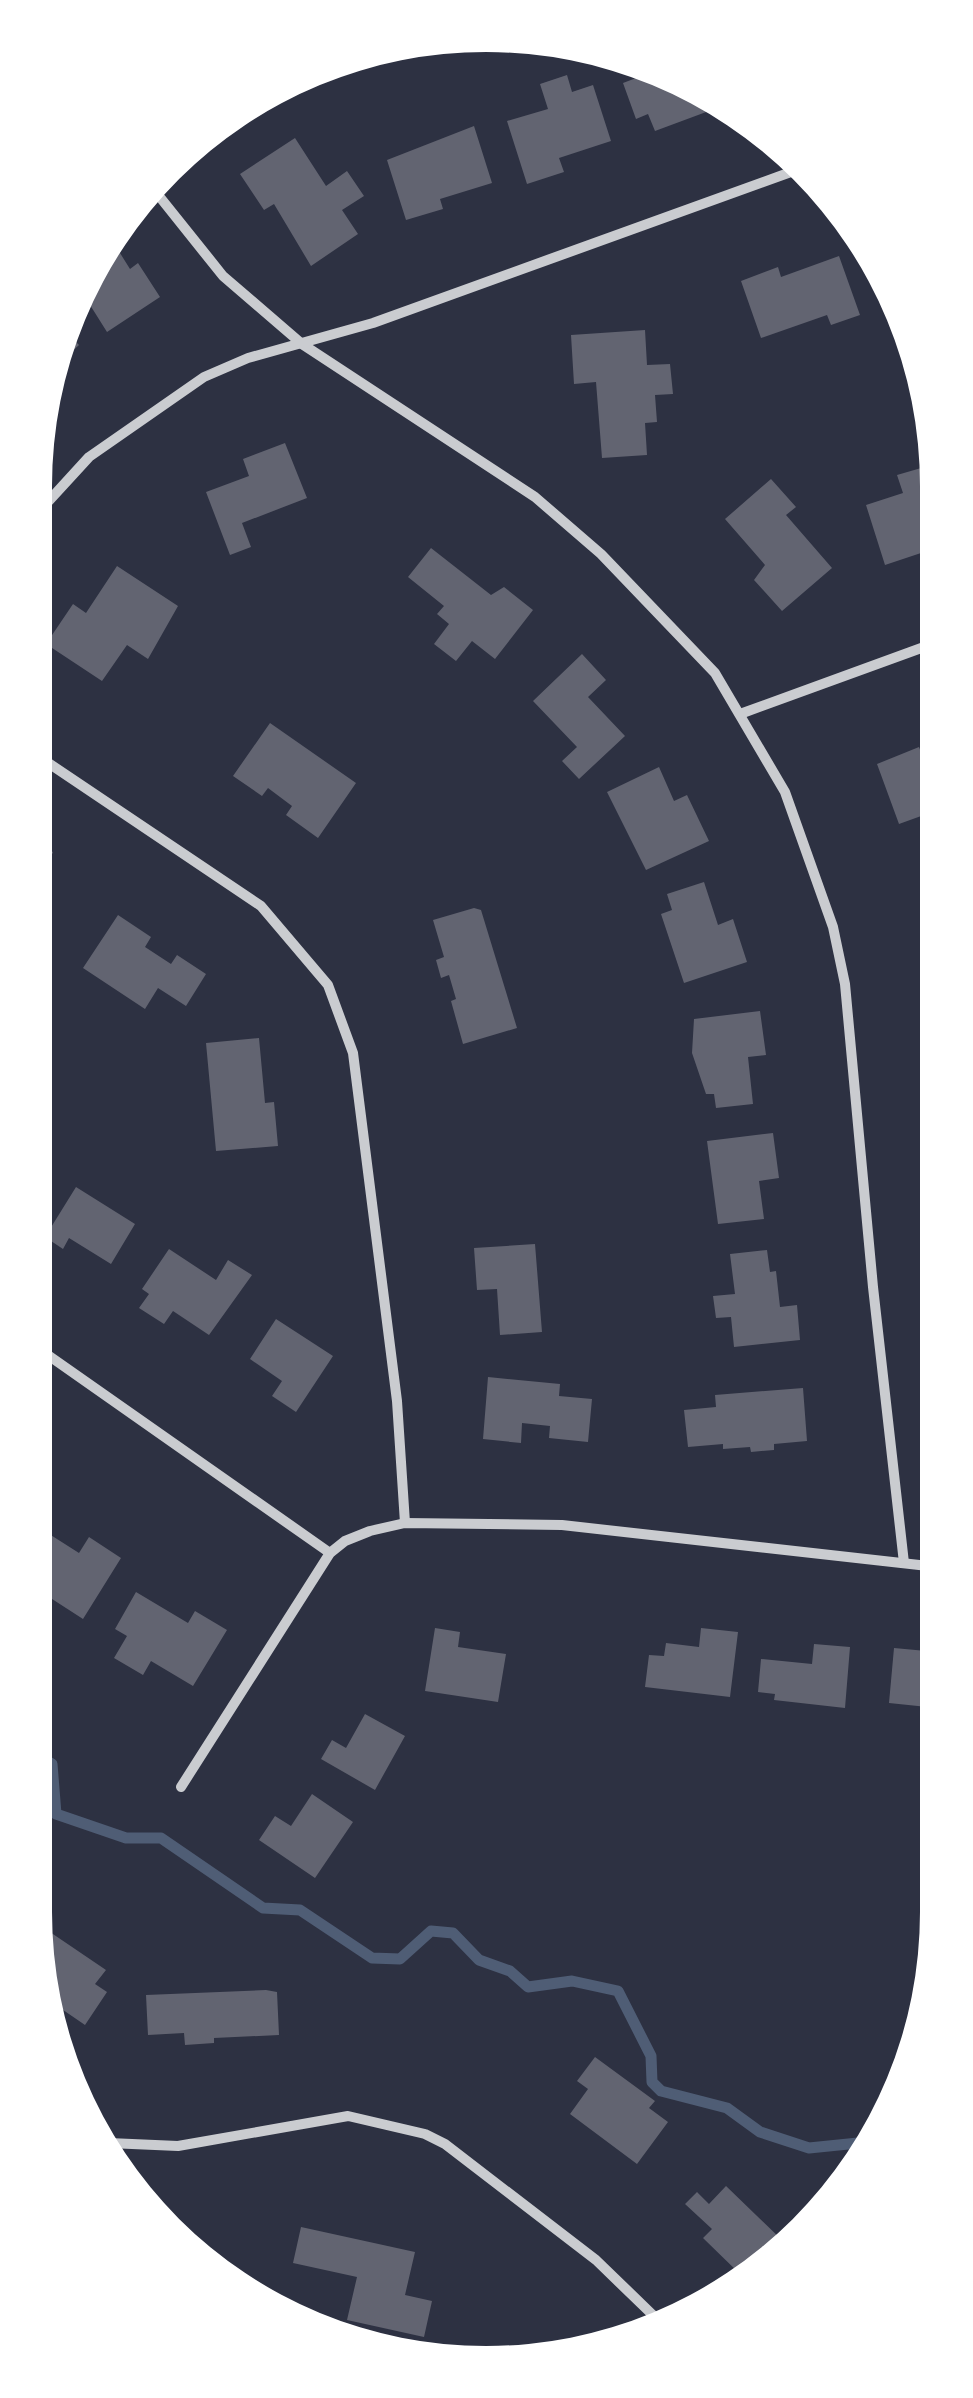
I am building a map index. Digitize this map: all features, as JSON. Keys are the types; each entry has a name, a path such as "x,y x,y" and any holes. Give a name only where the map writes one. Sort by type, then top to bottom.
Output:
{"street":[{"path":"52,497 89,457 204,377 248,358 373,324 787,174"},
{"path":"161,199 224,276 302,344 535,497 684,636 716,673 785,792 833,926 846,984 872,1286 904,1563"},
{"path":"740,714 920,649"},
{"path":"52,765 262,906 328,985 353,1054 396,1400 405,1523"},
{"path":"52,1358 330,1553"},
{"path":"181,1787 330,1553 344,1541 370,1531 405,1523 562,1524 920,1564"},
{"path":"120,2143 178,2146 348,2116 425,2134 445,2144 596,2260 651,2313"}],"building":[{"path":"567,75 572,92 593,85 611,141 559,158 564,172 527,184 507,121 548,109 540,84"},
{"path":"634,79 706,112 655,131 648,114 636,119 623,83"},
{"path":"474,126 492,183 440,199 443,209 406,220 387,160"},
{"path":"295,138 326,186 347,171 364,196 342,210 358,234 311,266 274,204 264,210 240,174"},
{"path":"120,254 130,269 138,263 160,297 107,332 92,307"},
{"path":"839,256 860,315 831,325 827,315 761,338 741,281 778,267 781,277"},
{"path":"645,330 647,365 670,364 673,394 655,395 657,422 645,423 647,455 602,458 596,382 574,384 571,335"},
{"path":"285,443 307,498 242,523 251,547 230,555 206,492 249,476 243,459"},
{"path":"920,468 920,553 885,565 866,505 903,493 897,475"},
{"path":"771,479 796,507 786,515 832,568 782,611 754,580 765,565 725,519"},
{"path":"431,548 491,595 504,587 533,610 495,659 472,641 456,661 434,644 449,624 437,614 444,606 408,577"},
{"path":"117,566 178,606 148,659 127,645 102,681 52,648 52,635 73,604 86,613"},
{"path":"582,654 606,680 588,697 625,736 579,779 562,761 577,747 533,701"},
{"path":"270,723 356,783 318,838 286,815 292,806 268,788 262,796 233,776"},
{"path":"919,747 920,816 899,824 877,764"},
{"path":"659,767 674,801 687,795 709,841 646,870 607,792"},
{"path":"704,882 718,925 733,919 747,962 684,983 661,914 672,910 667,894"},
{"path":"474,908 481,910 517,1028 463,1044 451,1001 456,999 449,975 441,978 436,960 444,957 433,920"},
{"path":"118,915 151,937 145,947 171,964 177,955 206,974 186,1006 158,988 145,1009 83,968"},
{"path":"760,1011 766,1055 748,1057 753,1104 716,1108 714,1094 706,1094 692,1053 694,1019"},
{"path":"259,1038 265,1103 274,1102 278,1146 216,1151 206,1043"},
{"path":"773,1133 779,1178 759,1181 764,1219 718,1224 707,1141"},
{"path":"76,1187 135,1224 111,1264 69,1238 63,1249 52,1242 52,1226"},
{"path":"535,1244 542,1332 500,1335 497,1289 477,1290 474,1248"},
{"path":"169,1249 216,1280 228,1260 252,1275 209,1335 173,1311 164,1324 139,1308 149,1294 142,1289"},
{"path":"767,1250 770,1272 776,1271 780,1307 797,1305 800,1340 734,1347 731,1317 716,1318 713,1296 735,1294 730,1254"},
{"path":"276,1319 333,1356 296,1412 272,1396 282,1381 250,1359"},
{"path":"488,1377 560,1384 559,1396 592,1399 588,1442 549,1438 550,1426 522,1423 521,1443 483,1439"},
{"path":"803,1388 807,1441 774,1444 774,1450 751,1452 750,1447 723,1449 723,1444 688,1447 684,1410 716,1407 715,1395"},
{"path":"52,1536 79,1553 89,1537 121,1558 83,1619 52,1599"},
{"path":"136,1592 188,1623 195,1611 227,1630 193,1686 151,1661 143,1675 114,1658 127,1636 115,1629"},
{"path":"435,1628 460,1632 458,1647 506,1654 498,1702 425,1691"},
{"path":"701,1628 738,1632 730,1697 645,1687 649,1655 664,1656 666,1643 699,1647"},
{"path":"814,1644 850,1647 845,1708 774,1700 775,1694 758,1692 761,1659 812,1664"},
{"path":"894,1648 920,1650 920,1706 889,1703"},
{"path":"365,1714 405,1736 375,1790 321,1759 332,1740 346,1748"},
{"path":"312,1794 353,1822 315,1878 259,1840 275,1816 291,1826"},
{"path":"53,1934 106,1970 95,1984 107,1992 85,2025 64,2011"},
{"path":"277,1992 279,2035 214,2038 214,2043 185,2045 184,2033 148,2035 146,1995"},
{"path":"595,2057 655,2101 649,2108 668,2122 637,2164 570,2114 588,2089 577,2081"},
{"path":"726,2186 776,2235 734,2268 703,2238 712,2229 685,2204 697,2192 709,2204"},
{"path":"301,2227 415,2252 405,2295 432,2301 424,2337 347,2320 357,2277 293,2263"}],"waterway":[{"path":"52,1764 56,1814 126,1838 161,1838 263,1908 300,1910 372,1958 400,1959 431,1931 453,1933 479,1960 510,1971 528,1987 572,1981 618,1991 651,2056 652,2082 661,2091 727,2108 760,2132 809,2148 853,2144"}]}
